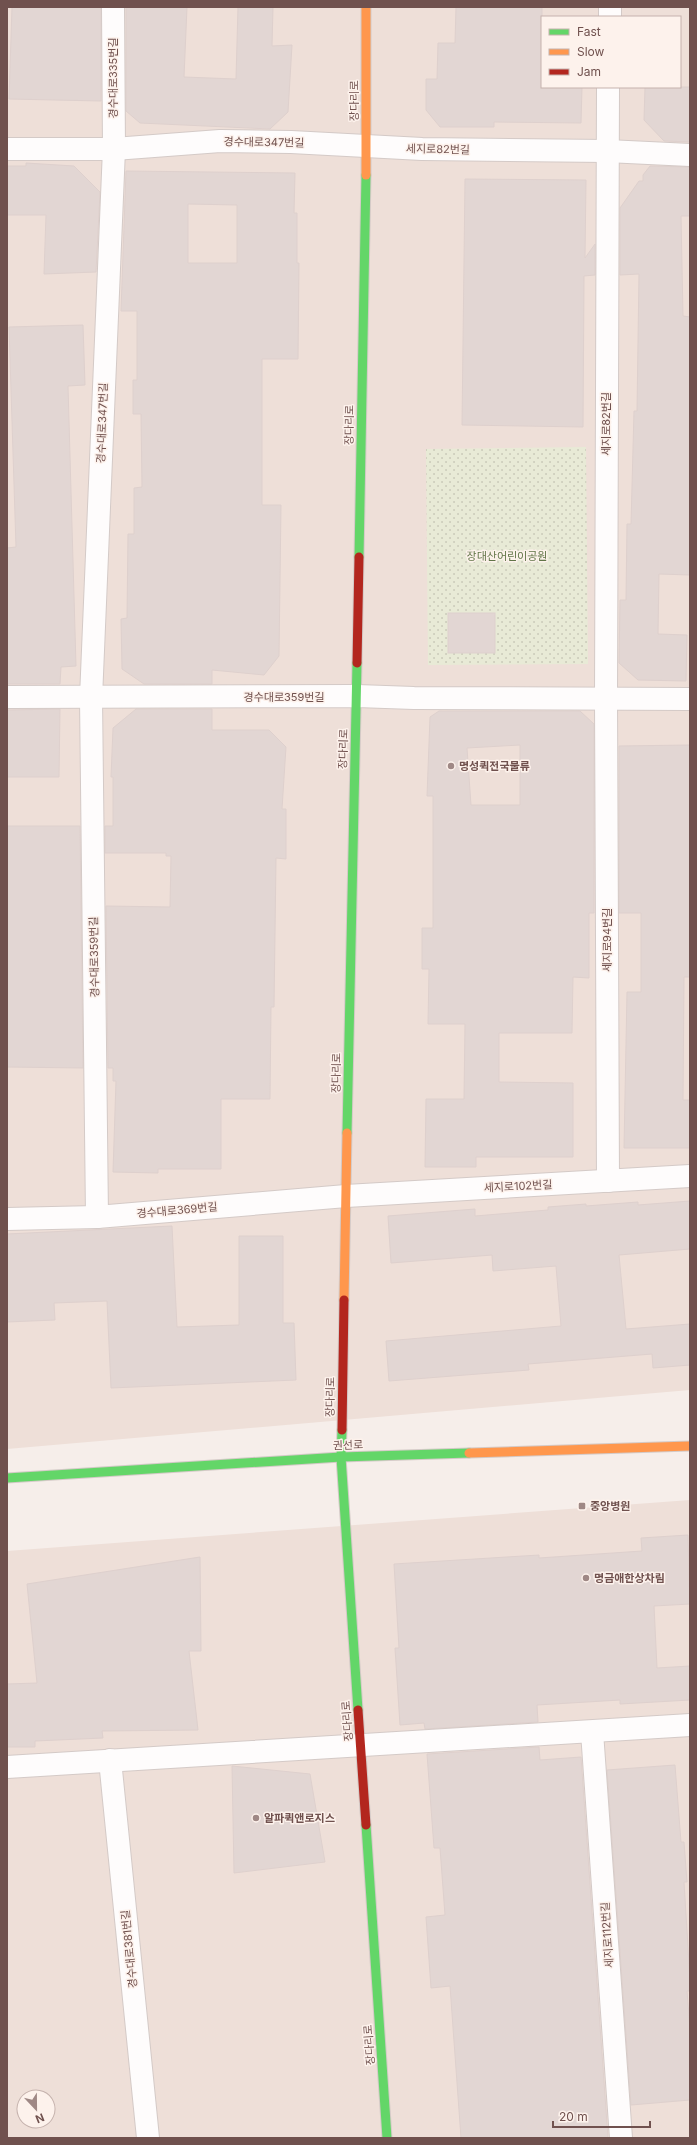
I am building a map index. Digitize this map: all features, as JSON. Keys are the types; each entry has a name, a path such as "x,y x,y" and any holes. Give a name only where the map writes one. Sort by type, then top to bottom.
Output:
{"street":[{"name":"경수대로335번길","path":"113,7 114,149"},
{"name":"장다리로","path":"366,7 366,146 356,664 357,696 341,1457 388,2138"},
{"path":"607,151 608,88"},
{"name":"경수대로347번길","path":"7,149 114,149 220,141 291,142 366,146"},
{"name":"세지로82번길","path":"366,146 422,149 607,151 690,155"},
{"name":"경수대로347번길","path":"91,698 114,149"},
{"name":"세지로82번길","path":"606,698 607,151"},
{"path":"357,696 414,698 690,699"},
{"name":"경수대로359번길","path":"7,697 91,698 357,696"},
{"name":"경수대로359번길","path":"91,698 98,1217"},
{"name":"세지로94번길","path":"606,698 608,1181"},
{"name":"세지로102번길","path":"346,1196 690,1176"},
{"name":"경수대로369번길","path":"7,1219 98,1217 346,1196"},
{"name":"권선로","path":"7,1478 341,1457 690,1446"},
{"path":"7,1767 360,1744 592,1732 690,1725"},
{"name":"세지로112번길","path":"592,1732 621,2138"},
{"name":"경수대로381번길","path":"110,1760 148,2138"}],"shaded area":[{"path":"7,7 690,7 690,1390 7,1449"},
{"path":"690,1500 690,2138 7,2138 7,1551"}],"green space":[{"name":"장대산어린이공원","path":"586,447 588,664 428,665 426,449"}],"building":[{"path":"12,7 101,7 101,101 9,99"},
{"path":"126,7 187,7 184,77 236,79 238,7 273,7 272,46 292,45 288,112 270,129 140,123 126,111"},
{"path":"456,7 542,7 541,88 582,88 581,123 494,122 494,127 440,127 426,110 426,79 437,79 438,43 455,43"},
{"path":"690,87 690,142 664,141 644,120 645,88"},
{"path":"26,163 74,166 100,192 96,272 44,274 46,215 7,215 7,166 26,166"},
{"path":"650,166 690,167 690,216 681,216 683,316 690,317 690,575 659,574 658,634 687,635 686,681 638,680 619,663 620,600 626,600 627,524 631,524 634,411 637,411 639,274 620,275 620,208 639,181 643,181 643,175"},
{"path":"126,171 295,173 294,213 297,213 297,263 299,263 298,359 262,359 262,505 281,505 279,656 264,675 212,670 212,684 144,684 122,669 121,619 127,618 128,534 134,534 134,488 142,487 141,414 133,414 133,380 137,380 137,311 121,311","holes":["188,204 237,205 237,263 188,263"]},
{"path":"465,179 586,180 585,258 595,244 595,275 584,276 583,427 462,425"},
{"path":"83,325 85,385 68,386 76,666 61,667 60,684 7,684 7,548 16,547 9,327"},
{"path":"448,613 495,613 495,653 448,653"},
{"path":"60,709 59,777 7,777 7,710"},
{"path":"136,709 212,709 212,730 269,730 286,747 282,809 286,809 286,859 276,858 274,1007 271,1007 270,1099 221,1099 221,1169 158,1169 158,1173 113,1172 116,1081 113,1081 113,1068 108,1068 106,906 170,907 171,856 166,856 166,853 105,853 105,826 113,826 113,777 111,777 113,728"},
{"path":"439,711 580,711 594,724 594,913 589,913 589,978 573,977 572,1033 499,1033 499,1082 573,1083 573,1157 476,1157 476,1167 425,1167 426,1099 464,1099 465,1024 428,1024 429,969 422,969 422,928 433,928 433,796 427,796 430,717","holes":["520,745 520,805 471,805 467,748"]},
{"path":"690,745 690,977 684,977 683,1100 690,1100 690,1148 624,1148 627,992 641,992 641,913 619,913 619,746"},
{"path":"7,826 80,826 83,1068 7,1067"},
{"path":"690,1201 690,1249 619,1255 626,1329 690,1324 690,1365 653,1368 652,1354 528,1364 529,1370 389,1381 386,1341 561,1326 556,1266 493,1271 492,1255 391,1263 388,1216 475,1209 475,1216 548,1210 548,1207 586,1204 586,1206 638,1202 638,1205"},
{"path":"172,1226 177,1327 239,1325 239,1236 283,1236 283,1323 294,1323 296,1380 111,1388 107,1301 54,1303 55,1320 7,1322 7,1234"},
{"path":"688,1535 690,1604 654,1606 657,1668 690,1666 690,1700 620,1704 620,1700 537,1705 538,1722 425,1729 424,1723 400,1725 395,1648 399,1648 394,1564 539,1555 539,1558 642,1551 641,1538"},
{"path":"200,1557 201,1651 189,1651 198,1730 102,1731 103,1738 35,1741 35,1747 7,1747 7,1684 37,1683 27,1584"},
{"path":"539,1747 540,1760 581,1757 608,2138 461,2138 450,1986 431,1988 426,1917 445,1915 440,1848 434,1848 427,1754"},
{"path":"675,1765 681,1842 684,1842 687,1882 684,1882 690,1980 690,1991 687,1991 690,2028 690,2100 631,2105 607,1770"},
{"path":"232,1766 310,1774 325,1862 234,1873"}],"traffic: fast":[{"path":"359,557 366,175"},
{"path":"347,1133 357,663"},
{"path":"342,1430 341,1457 358,1710"},
{"path":"7,1478 341,1457 469,1453"},
{"path":"366,1825 387,2138"}],"traffic: slow":[{"path":"366,7 366,175"},
{"path":"344,1300 347,1133"},
{"path":"469,1453 690,1446"}],"traffic: jam":[{"path":"357,663 359,557"},
{"path":"342,1430 344,1300"},
{"path":"358,1710 366,1825"}],"place":[{"name":"명성퀵전국물류","path":"451,766"},
{"name":"중앙병원","path":"582,1506"},
{"name":"명금애한상차림","path":"586,1578"},
{"name":"알파퀵앤로지스","path":"256,1818"}]}
